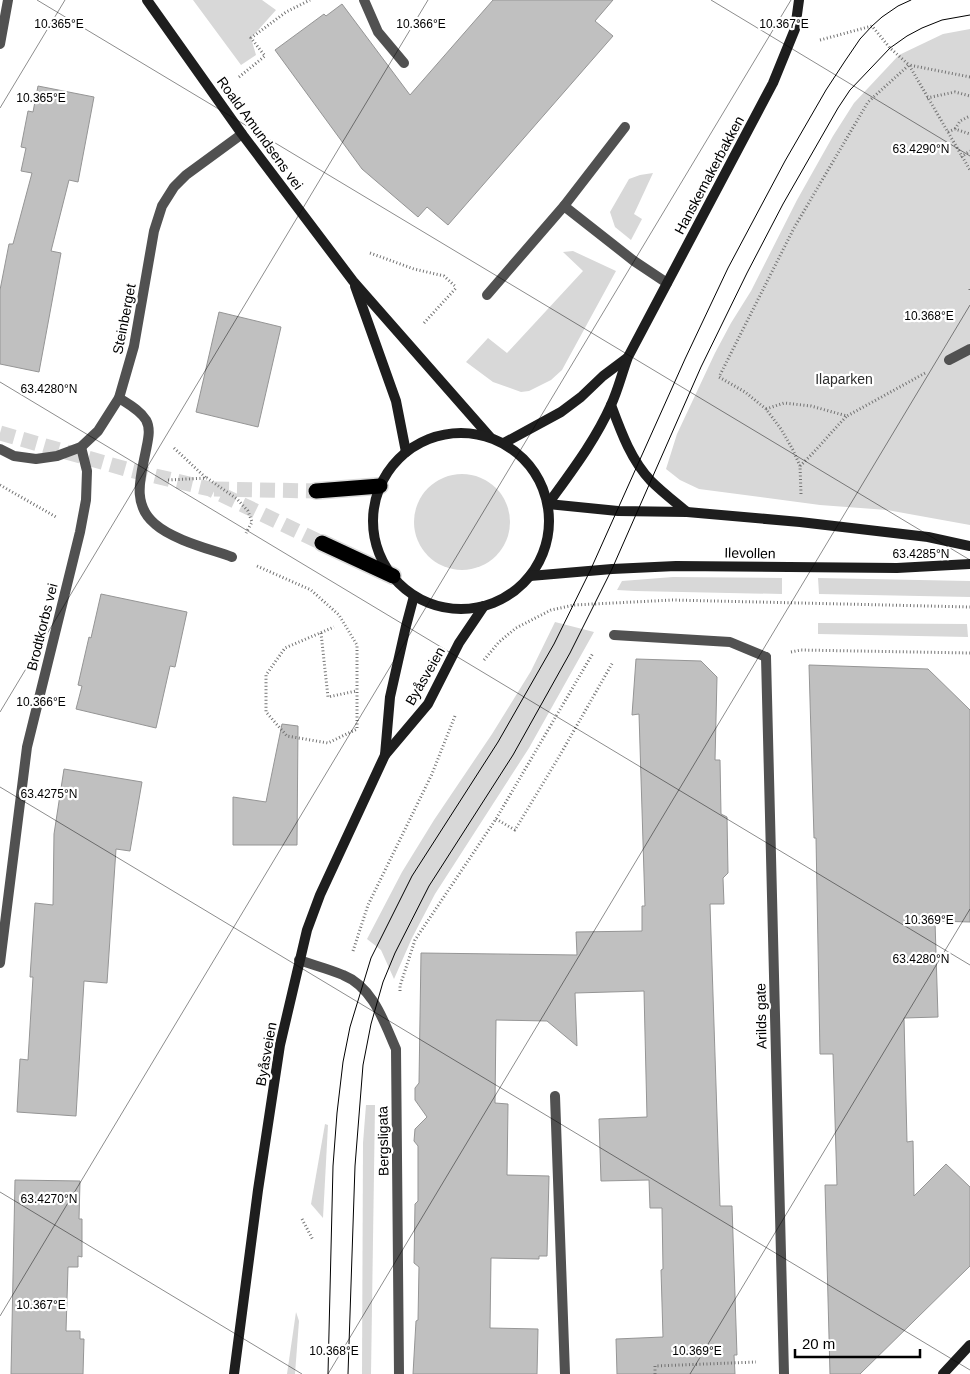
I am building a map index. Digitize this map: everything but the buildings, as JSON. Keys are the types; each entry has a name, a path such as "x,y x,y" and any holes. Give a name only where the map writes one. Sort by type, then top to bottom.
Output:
{"highway":[{"path":"316,490 380,486"},
{"path":"322,544 393,576"}],"main road":[{"name":"Roald Amundsens vei","path":"148,0 242,134 353,280 490,437"},
{"name":"Hanskemakerbakken","path":"548,504 598,430 611,405 628,357 773,83 795,29 799,0"},
{"name":"Roald Amundsens vei","path":"353,280 396,401 406,452"},
{"name":"Hanskemakerbakken","path":"504,443 561,412 628,357"},
{"path":"611,405 627,446 638,465 651,481 687,512"},
{"path":"446,434 476,434 504,443 517,452 537,475 544,489 550,519 545,550 539,564 519,588 507,596 484,606 470,609 441,607 414,596 402,587 385,565 375,540 373,513 380,486 386,474 395,462 418,444 446,434"},
{"path":"548,504 618,511 687,512 800,522 928,537 970,546"},
{"name":"Ilevollen","path":"530,576 676,566 897,568 970,564"},
{"name":"Byåsveien","path":"385,755 390,697 414,596"},
{"name":"Byåsveien","path":"234,1374 258,1190 280,1046 307,930 320,894 385,755 428,704 459,643 484,606"},
{"path":"943,1374 970,1345"}],"street":[{"path":"0,44 8,0"},
{"path":"364,0 378,32 404,63"},
{"path":"487,295 564,206 625,127"},
{"name":"Steinberget","path":"0,449 14,456 36,458 57,456 81,447 98,431 119,398 134,346 154,230 162,206 174,187 186,175 242,134"},
{"path":"564,206 634,262 667,283"},
{"path":"949,360 970,349"},
{"path":"119,398 134,407 146,420 150,435 140,482 140,499 146,513 154,524 166,532 232,557"},
{"name":"Brodtkorbs vei","path":"0,963 27,747 80,532 86,500 87,471 81,447"},
{"path":"614,635 730,642 766,657"},
{"name":"Arilds gate","path":"766,657 784,1374"},
{"name":"Bergsligata","path":"299,960 345,975 361,987 376,1006 396,1049 399,1374"},
{"path":"555,1096 565,1374"}],"path":[{"path":"239,77 265,56 251,38 286,12 310,0"},
{"path":"820,40 872,26 890,48 909,66 970,170"},
{"path":"909,66 970,77"},
{"path":"801,500 800,466 785,436 766,409 745,392 719,377 794,228 868,102 909,66"},
{"path":"928,98 955,92 970,96"},
{"path":"948,132 955,129 960,121 970,116"},
{"path":"955,129 970,134"},
{"path":"962,157 970,151"},
{"path":"370,253 414,270 444,276 456,287"},
{"path":"424,324 443,302"},
{"path":"800,466 847,416 949,360"},
{"path":"766,409 784,403 810,406 847,416"},
{"path":"172,446 206,478 238,499 248,511 252,522"},
{"path":"140,482 206,478"},
{"path":"0,485 80,532"},
{"path":"232,557 311,590 339,615 357,645 357,729 328,743 287,736 266,712 266,675 285,648 334,627"},
{"path":"481,665 499,642 516,628 551,610 574,605 672,600 970,607"},
{"path":"320,633 328,697 356,691"},
{"path":"496,819 515,830 615,658 614,635"},
{"path":"399,995 400,986 415,940 496,819 594,651 614,635"},
{"path":"766,657 801,650 970,653"},
{"path":"345,975 368,905 432,774 457,712"},
{"path":"302,1219 313,1240"},
{"path":"656,1374 656,1366 784,1361"}],"green space":[{"path":"193,0 262,0 276,10 251,38 256,55 241,65"},
{"name":"Ilaparken","path":"970,29 970,525 887,510 820,505 699,489 680,480 666,469 677,434 731,323 751,291 797,200 854,103 899,55 943,34"},
{"path":"653,173 634,214 642,219 631,240 615,227 610,212 629,179"},
{"path":"573,251 616,271 562,370 551,380 529,391 521,392 493,382 466,362 488,338 507,353 583,271 563,252"},
{"path":"462,474 480,478 496,488 506,504 510,522 506,540 496,556 480,566 462,570 444,566 428,556 418,540 414,522 418,504 428,488 444,478"},
{"path":"673,577 782,578 782,594 617,590 622,581"},
{"path":"818,578 970,581 970,597 819,594"},
{"path":"555,622 594,632 529,748 435,894 412,938 394,979 381,950 367,939 402,872 531,671"},
{"path":"818,623 967,624 968,637 818,634"},
{"path":"366,1105 375,1105 371,1374 362,1374 363,1143"},
{"path":"325,1124 328,1125 323,1218 311,1204"},
{"path":"296,1312 299,1321 295,1374 287,1374"}],"tunnel":[{"path":"0,433 126,469 210,489 322,543"},
{"path":"214,489 316,491"}],"tram line":[{"path":"328,1374 333,1166 337,1113 343,1062 350,1027 371,958 412,876 498,742 554,644 590,571 728,268 785,161 826,90 860,39 882,17 911,0"},
{"path":"348,1374 355,1166 363,1065 371,1024 383,982 395,953 429,886 513,755 570,653 612,569 701,367 747,273 783,204 838,108 850,90 890,48 907,36 942,20 970,15"}]}
